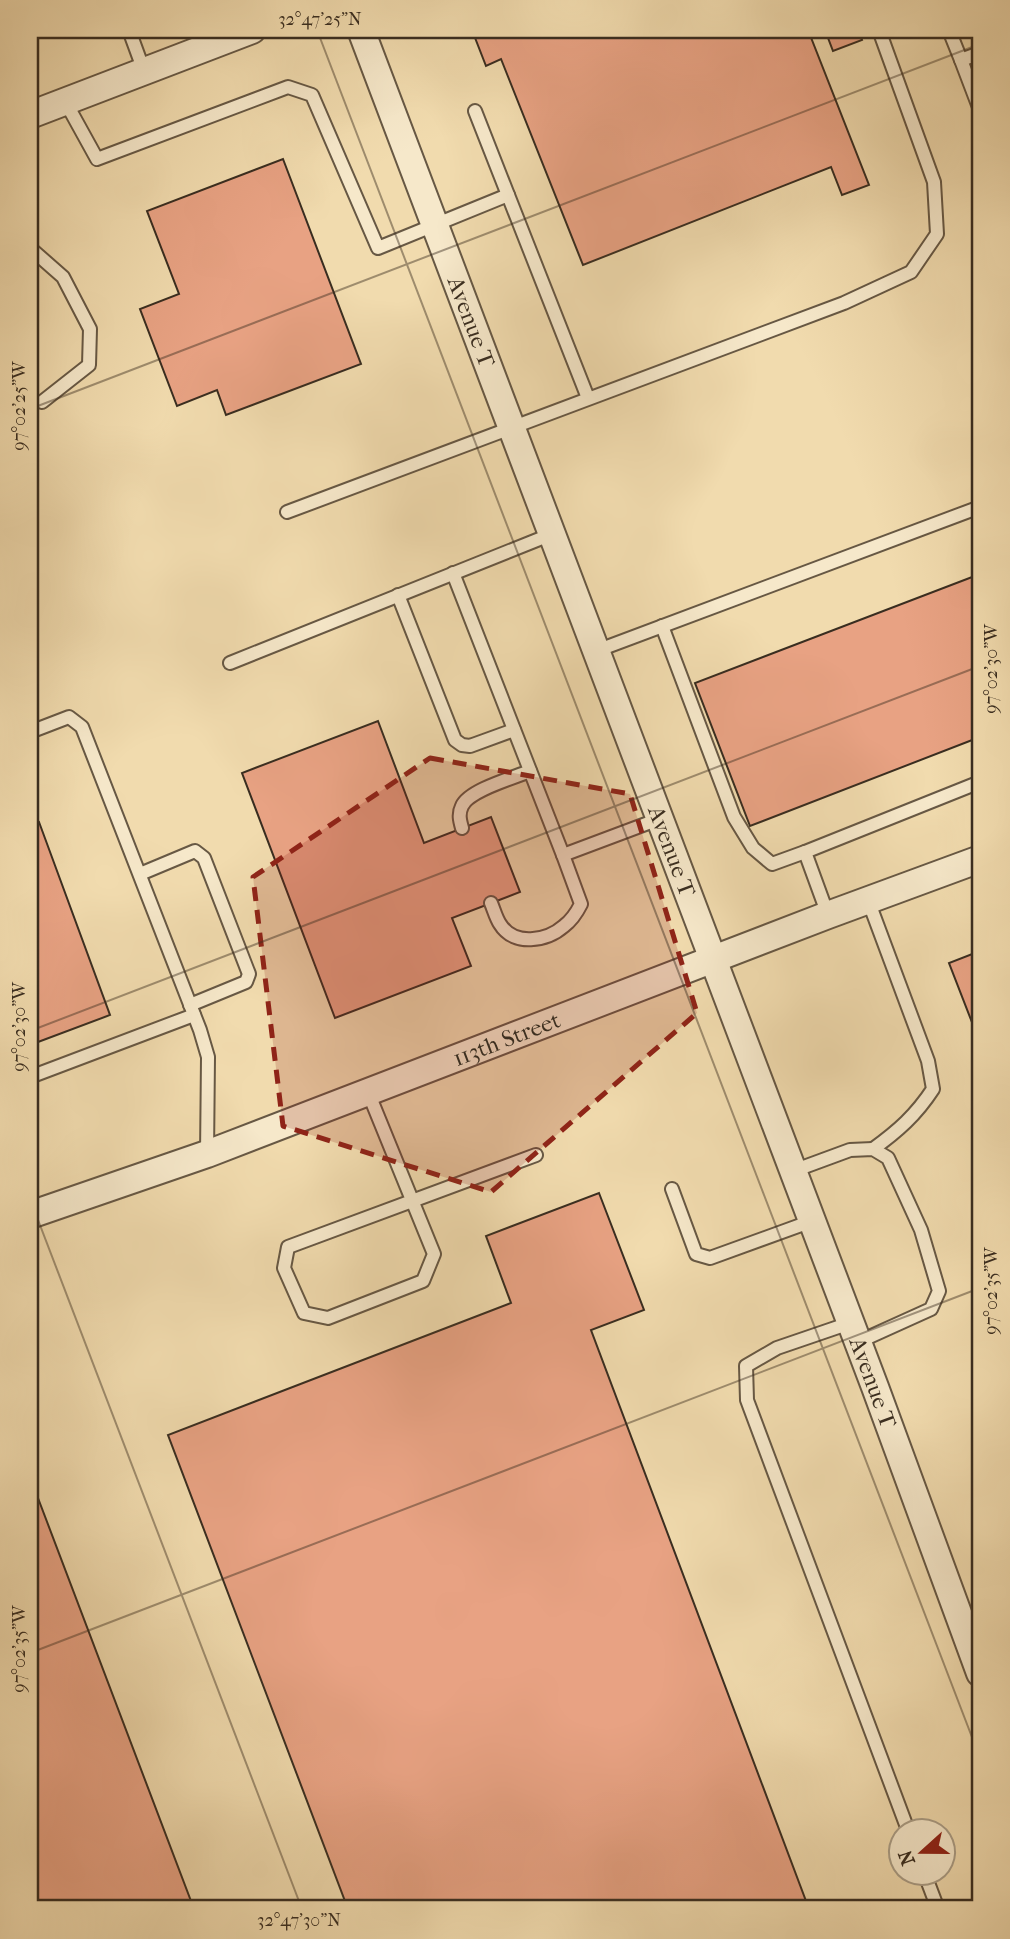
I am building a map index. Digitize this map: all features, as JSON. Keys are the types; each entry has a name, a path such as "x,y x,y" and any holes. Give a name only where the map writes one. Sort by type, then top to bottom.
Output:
{"street":[{"path":"30,115 252,30"},
{"name":"Avenue T","path":"361,30 854,1332 973,1631 980,1673"},
{"name":"113th Street","path":"30,1214 207,1154 980,859"}],"lane":[{"path":"129,30 144,71"},
{"path":"287,512 844,303 911,272 937,234 934,182 879,30"},
{"path":"949,30 980,110"},
{"path":"961,60 980,53"},
{"path":"65,101 97,159 288,87 312,95 378,248 508,195"},
{"path":"475,111 588,398"},
{"path":"30,248 63,277 90,329 89,365 42,402"},
{"path":"596,651 980,507"},
{"path":"230,663 552,534"},
{"path":"453,573 581,904 564,927 544,937 528,939 517,938 505,930 491,904"},
{"path":"398,595 455,740 470,746 514,730"},
{"path":"662,626 734,817 753,848 772,864 978,783 980,799"},
{"path":"30,732 69,717 82,727 208,1057 207,1154"},
{"path":"462,828 459,818 462,806 470,796 530,771"},
{"path":"563,855 659,819"},
{"path":"30,1077 192,1010 249,979 204,858 195,851 140,874"},
{"path":"805,852 828,915"},
{"path":"868,900 928,1061 933,1089 920,1110 873,1149"},
{"path":"368,1092 411,1200 434,1254 423,1281 328,1318 304,1312 284,1268 288,1247 411,1200 536,1155"},
{"path":"793,1171 850,1150 873,1149 888,1158 921,1230 939,1291 931,1309 854,1332 777,1348 746,1366 747,1400 903,1816"},
{"path":"672,1189 696,1254 710,1258 812,1221"},
{"path":"929,1886 938,1909"}],"highlighted area":[{"path":"430,758 630,794 697,1013 491,1192 283,1126 253,877"}],"building":[{"path":"472,30 808,30 869,185 842,195 831,167 583,265 501,59 486,66"},
{"path":"825,30 858,30 862,40 833,51"},
{"path":"283,159 361,364 226,415 217,390 177,406 140,309 179,294 147,211"},
{"path":"980,574 980,737 750,826 695,683"},
{"path":"378,721 424,843 491,817 520,892 452,918 471,966 335,1018 242,773"},
{"path":"39,822 110,1015 30,1045 30,825"},
{"path":"980,951 980,1043 949,963"},
{"path":"599,1193 644,1310 591,1330 809,1909 348,1909 168,1435 511,1303 486,1236"},
{"path":"30,1477 194,1909 30,1909"}]}
